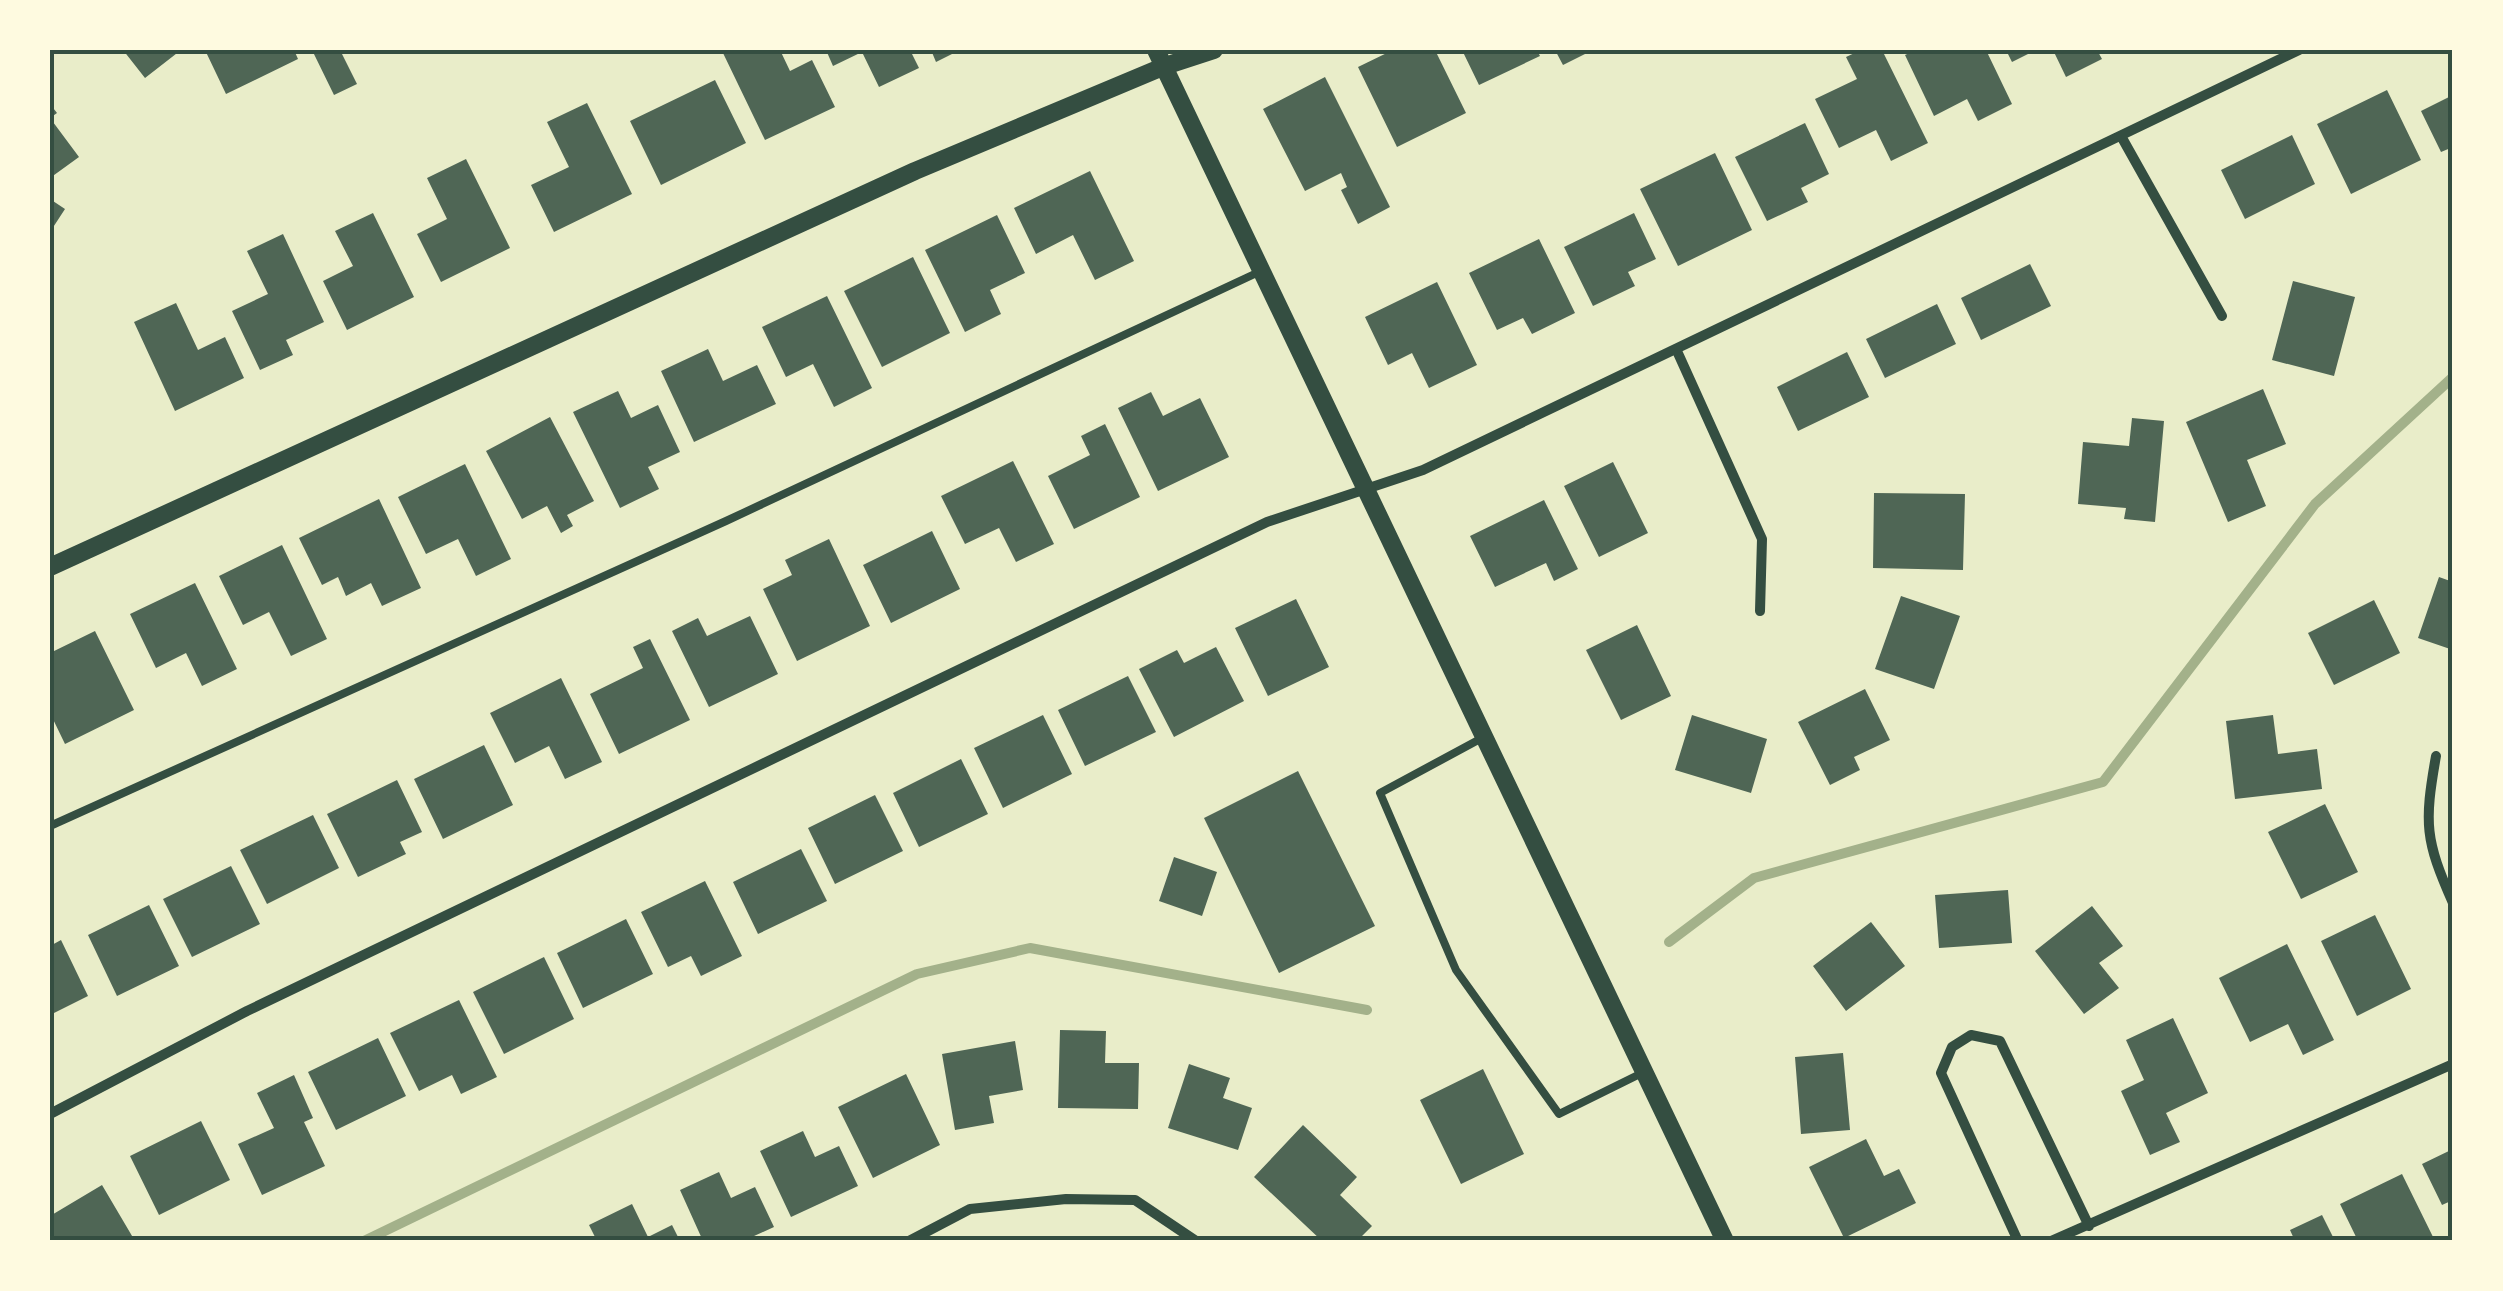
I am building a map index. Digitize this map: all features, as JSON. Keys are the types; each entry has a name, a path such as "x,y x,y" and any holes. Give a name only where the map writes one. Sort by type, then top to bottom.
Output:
{"street":[{"path":"50,567 1176,50"},
{"path":"1160,58 1214,50"},
{"path":"50,1114 247,1011 629,832 856,718 1249,530 1423,470 2299,50"},
{"path":"1160,58 1724,1241"},
{"path":"2122,136 2222,316"},
{"path":"1677,351 1762,539 1760,611"},
{"path":"2436,756 2426,828 2432,856 2453,902"},
{"path":"2018,1241 1941,1073 1952,1047 1971,1036 2000,1040 2089,1226"},
{"path":"2051,1241 2453,1064"},
{"path":"909,1241 970,1209 1066,1198 1135,1200 1196,1241"}],"lane":[{"path":"50,826 1262,271"},
{"path":"1482,738 1380,793 1456,970 1559,1114 1642,1074"}],"building":[{"path":"123,50 181,50 145,78"},
{"path":"205,50 294,50 298,59 226,94"},
{"path":"312,50 340,50 357,84 334,95"},
{"path":"780,50 790,71 812,60 835,107 765,140 723,53"},
{"path":"826,50 910,50 919,68 879,87 862,52 833,66"},
{"path":"931,50 960,50 936,62"},
{"path":"1393,50 1435,50 1466,113 1397,147 1358,67"},
{"path":"1462,50 1537,50 1540,56 1479,85"},
{"path":"1555,50 1593,50 1563,65"},
{"path":"1861,50 1882,50 1928,143 1891,161 1876,130 1839,148 1815,99 1857,79 1846,57"},
{"path":"1916,50 1986,50 2012,104 1978,121 1967,99 1934,116 1905,55"},
{"path":"2006,50 2036,50 2012,62"},
{"path":"2053,50 2097,50 2102,59 2066,77"},
{"path":"1325,77 1390,207 1358,224 1341,190 1347,187 1341,173 1305,191 1263,109"},
{"path":"715,80 746,143 661,185 630,121"},
{"path":"2387,90 2421,160 2351,194 2317,124"},
{"path":"2453,95 2453,147 2441,152 2421,111"},
{"path":"587,103 632,194 554,232 531,185 569,167 547,122"},
{"path":"50,118 79,157 50,178"},
{"path":"1805,123 1829,174 1801,188 1808,202 1767,221 1735,157"},
{"path":"2292,135 2315,184 2245,219 2221,170"},
{"path":"1715,153 1752,230 1678,266 1640,189"},
{"path":"466,159 510,248 441,282 417,234 447,219 427,178"},
{"path":"1090,171 1134,261 1095,280 1073,235 1036,254 1014,208"},
{"path":"50,199 65,209 50,232"},
{"path":"373,213 414,297 347,330 323,281 353,266 335,231"},
{"path":"1634,213 1656,259 1628,272 1635,286 1593,306 1564,247"},
{"path":"997,215 1025,273 990,290 1001,314 965,332 925,250"},
{"path":"283,234 324,322 286,340 293,355 260,370 232,311 268,294 247,251"},
{"path":"1539,239 1575,313 1532,334 1523,318 1497,330 1469,273"},
{"path":"913,257 950,333 882,367 844,291"},
{"path":"2030,264 2051,306 1981,340 1961,298"},
{"path":"2293,281 2355,297 2334,376 2272,360"},
{"path":"1437,282 1477,365 1429,388 1412,353 1388,365 1365,317"},
{"path":"827,296 872,388 834,407 813,364 786,377 762,327"},
{"path":"176,303 198,350 225,337 244,378 175,411 134,322"},
{"path":"1937,304 1956,344 1885,378 1866,339"},
{"path":"708,349 723,381 757,365 776,404 694,442 661,371"},
{"path":"1847,352 1869,397 1798,431 1777,387"},
{"path":"2263,389 2286,444 2247,460 2266,506 2228,522 2186,422"},
{"path":"618,391 631,418 658,405 680,452 648,467 659,489 620,508 573,412"},
{"path":"1151,392 1163,416 1200,398 1229,457 1158,491 1118,408"},
{"path":"550,417 594,501 567,515 573,526 561,533 547,506 522,519 486,451"},
{"path":"2132,418 2164,421 2155,522 2124,519 2126,508 2078,504 2083,442 2129,446"},
{"path":"1105,424 1140,497 1074,529 1048,476 1090,455 1081,436"},
{"path":"1013,461 1054,544 1016,562 999,528 965,544 941,496"},
{"path":"1613,462 1648,533 1599,557 1564,486"},
{"path":"465,464 511,559 476,576 458,539 426,554 398,497"},
{"path":"1874,493 1965,494 1963,570 1873,568"},
{"path":"379,499 421,588 382,606 371,583 346,596 338,577 322,585 299,538"},
{"path":"1544,500 1578,569 1554,581 1546,563 1495,587 1470,536"},
{"path":"932,531 960,589 891,623 863,565"},
{"path":"829,539 870,626 797,661 763,589 792,575 785,560"},
{"path":"282,545 327,639 291,656 269,612 243,625 219,576"},
{"path":"2439,577 2453,582 2453,650 2418,638"},
{"path":"195,583 237,669 202,686 186,653 156,668 130,614"},
{"path":"1901,596 1960,616 1934,689 1875,669"},
{"path":"1296,599 1329,667 1268,696 1235,628"},
{"path":"2374,600 2400,653 2334,685 2308,633"},
{"path":"750,616 778,674 709,707 672,631 698,618 707,636"},
{"path":"1637,625 1671,696 1621,720 1586,650"},
{"path":"95,631 134,710 65,744 50,713 50,653"},
{"path":"650,639 690,720 619,754 590,694 643,668 633,647"},
{"path":"1216,647 1244,701 1174,737 1139,669 1177,650 1184,663"},
{"path":"1128,676 1156,732 1085,766 1058,710"},
{"path":"561,678 602,762 565,779 549,746 515,763 490,713"},
{"path":"1865,689 1890,740 1854,757 1860,770 1830,785 1798,722"},
{"path":"1043,715 1072,774 1003,808 974,748"},
{"path":"1692,715 1767,739 1751,793 1675,770"},
{"path":"2273,715 2278,754 2317,749 2322,789 2235,799 2226,721"},
{"path":"484,745 513,805 443,839 414,779"},
{"path":"961,759 988,814 919,847 893,793"},
{"path":"1298,771 1375,926 1279,973 1204,818"},
{"path":"397,780 422,832 400,842 406,854 358,877 327,814"},
{"path":"875,795 903,851 835,884 808,828"},
{"path":"2325,804 2358,872 2301,899 2268,832"},
{"path":"313,815 339,868 267,904 240,850"},
{"path":"801,849 827,901 758,934 733,882"},
{"path":"1174,857 1217,872 1202,916 1159,901"},
{"path":"231,866 260,924 192,957 163,899"},
{"path":"705,881 742,956 701,976 691,956 668,967 641,912"},
{"path":"2008,890 2012,943 1939,948 1935,895"},
{"path":"149,905 179,966 117,996 88,935"},
{"path":"2092,906 2123,946 2099,963 2119,988 2084,1014 2035,951"},
{"path":"2375,915 2411,989 2357,1016 2321,941"},
{"path":"626,919 653,974 583,1008 557,953"},
{"path":"1871,922 1905,966 1846,1011 1813,966"},
{"path":"61,940 88,996 50,1015 50,946"},
{"path":"2287,944 2334,1040 2303,1055 2288,1024 2250,1042 2219,978"},
{"path":"544,957 574,1019 504,1054 473,992"},
{"path":"459,1000 497,1077 461,1094 452,1075 419,1091 390,1033"},
{"path":"2173,1018 2208,1093 2166,1113 2180,1142 2150,1155 2121,1091 2144,1080 2126,1040"},
{"path":"1060,1030 1106,1031 1105,1063 1139,1063 1138,1109 1058,1108"},
{"path":"378,1038 406,1096 336,1130 308,1072"},
{"path":"1015,1041 1023,1090 989,1096 994,1123 955,1130 942,1054"},
{"path":"1843,1053 1850,1130 1801,1134 1795,1057"},
{"path":"1189,1064 1230,1078 1223,1098 1252,1108 1238,1150 1168,1128"},
{"path":"1483,1069 1524,1154 1461,1184 1420,1100"},
{"path":"906,1074 940,1145 873,1178 838,1107"},
{"path":"294,1075 313,1118 304,1122 325,1166 262,1195 238,1144 274,1128 257,1093"},
{"path":"201,1121 230,1180 159,1215 130,1156"},
{"path":"1303,1125 1357,1177 1340,1195 1372,1226 1357,1241 1322,1241 1254,1177"},
{"path":"803,1131 815,1157 839,1146 858,1186 791,1217 760,1151"},
{"path":"1866,1139 1884,1176 1899,1169 1916,1203 1844,1238 1809,1167"},
{"path":"2453,1149 2453,1200 2442,1205 2422,1164"},
{"path":"719,1172 731,1198 755,1187 774,1227 743,1241 703,1241 680,1190"},
{"path":"2402,1174 2435,1241 2358,1241 2340,1204"},
{"path":"102,1185 135,1241 50,1241 50,1216"},
{"path":"632,1204 648,1237 672,1225 680,1241 597,1241 589,1225"},
{"path":"2322,1215 2335,1241 2295,1241 2290,1230"}],"waterway":[{"path":"1669,942 1754,878 2103,782 2315,504 2453,377"},
{"path":"364,1241 917,974 1030,948 1367,1010"}]}
